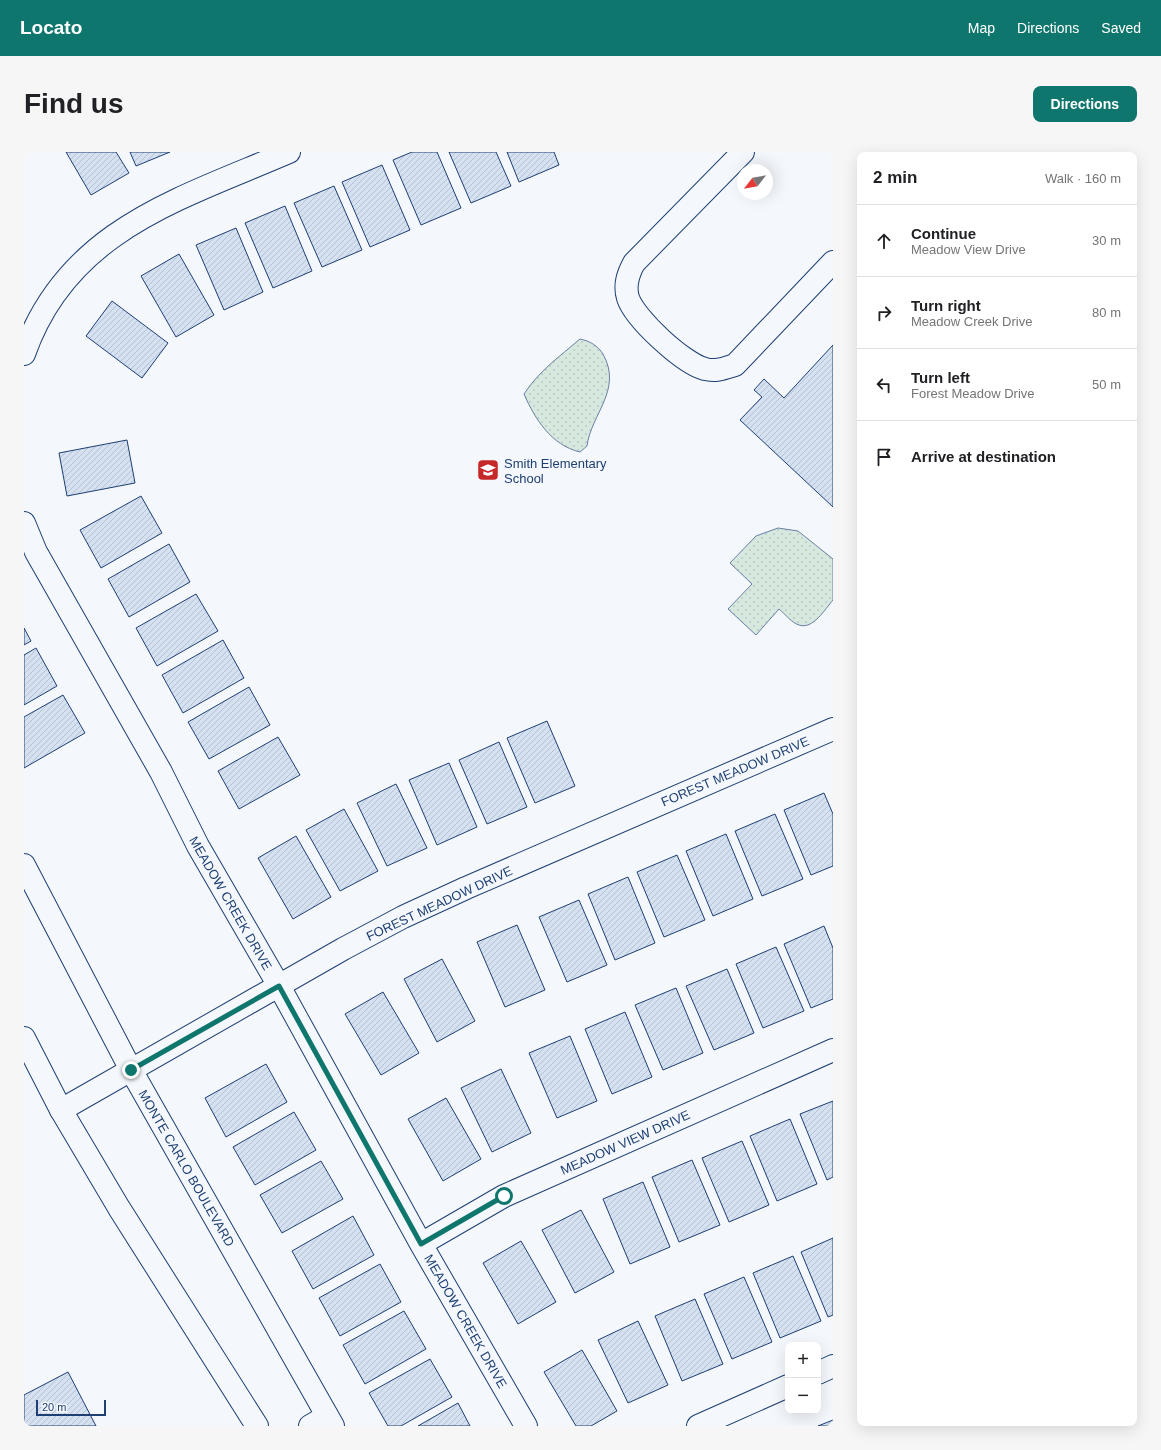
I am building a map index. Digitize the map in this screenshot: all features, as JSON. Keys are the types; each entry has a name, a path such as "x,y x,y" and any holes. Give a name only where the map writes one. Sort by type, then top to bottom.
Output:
{"street":[{"path":"24,354 36,323 56,292 84,260 115,234 160,208 289,152"},
{"path":"743,152 634,263 628,274 628,298 641,320 694,365 707,370 722,370 735,365 833,262"},
{"name":"MEADOW CREEK DRIVE","path":"24,523 39,558 168,784 198,846 279,986 421,1244 526,1426"},
{"name":"FOREST MEADOW DRIVE","path":"61,1110 343,948 434,902 833,729"},
{"name":"MONTE CARLO BOULEVARD","path":"24,865 131,1070 323,1423"},
{"path":"24,1038 61,1110 119,1208 257,1426"},
{"name":"MEADOW VIEW DRIVE","path":"421,1244 504,1196 833,1050"},
{"path":"821,1372 833,1366"},
{"path":"698,1426 785,1387"}],"shaded area":[{"path":"580,339 593,344 601,351 608,367 610,379 604,402 594,423 587,446 580,452 561,444 545,430 533,413 524,394 543,371"},
{"path":"778,528 798,531 833,559 833,600 814,622 804,626 794,622 779,609 756,635 728,609 752,584 730,563 756,536"}],"building":[{"path":"66,152 116,152 129,173 91,195"},
{"path":"130,152 170,152 136,166"},
{"path":"412,152 437,152 461,208 421,225 393,160"},
{"path":"449,152 496,152 511,186 471,203"},
{"path":"507,152 554,152 559,165 519,182"},
{"path":"382,165 410,230 370,247 342,182"},
{"path":"334,186 362,250 322,267 294,203"},
{"path":"285,206 312,271 273,288 245,223"},
{"path":"236,228 263,292 224,310 196,245"},
{"path":"179,254 214,315 176,337 141,276"},
{"path":"112,301 168,343 142,378 86,336"},
{"path":"833,345 833,507 740,420 762,397 754,390 764,379 784,398"},
{"path":"127,440 135,483 67,496 59,453"},
{"path":"141,496 162,533 101,568 80,530"},
{"path":"169,544 190,582 129,617 108,579"},
{"path":"196,594 218,631 157,666 136,628"},
{"path":"24,628 31,641 24,645"},
{"path":"223,640 244,678 183,713 162,675"},
{"path":"36,648 57,686 24,705 24,655"},
{"path":"249,687 270,725 209,759 188,722"},
{"path":"63,695 85,733 24,768 24,717"},
{"path":"547,721 575,786 535,803 507,738"},
{"path":"278,737 300,775 239,809 218,771"},
{"path":"499,742 527,807 487,824 459,760"},
{"path":"449,763 477,827 437,845 409,780"},
{"path":"396,784 427,848 387,866 357,803"},
{"path":"824,793 833,814 833,866 811,875 784,810"},
{"path":"344,809 378,871 340,891 306,830"},
{"path":"775,814 803,879 762,896 735,831"},
{"path":"726,834 753,899 713,916 686,851"},
{"path":"296,836 331,897 293,919 258,858"},
{"path":"677,855 705,920 664,937 637,872"},
{"path":"628,877 655,943 615,960 588,894"},
{"path":"579,900 607,965 567,982 539,917"},
{"path":"517,925 545,990 505,1007 477,942"},
{"path":"824,926 833,948 833,999 811,1008 784,944"},
{"path":"776,947 804,1011 763,1028 736,964"},
{"path":"442,959 475,1021 437,1042 404,979"},
{"path":"727,969 754,1033 714,1050 686,986"},
{"path":"676,988 703,1053 663,1070 635,1005"},
{"path":"383,992 419,1053 381,1075 345,1014"},
{"path":"625,1012 652,1077 612,1094 585,1029"},
{"path":"570,1036 597,1101 557,1118 529,1053"},
{"path":"266,1064 287,1102 226,1137 205,1098"},
{"path":"501,1069 531,1133 492,1152 461,1088"},
{"path":"446,1098 481,1159 443,1181 408,1119"},
{"path":"833,1101 833,1177 827,1180 800,1114"},
{"path":"294,1112 316,1150 255,1185 233,1147"},
{"path":"790,1119 817,1184 777,1201 750,1136"},
{"path":"742,1141 769,1205 729,1222 702,1158"},
{"path":"692,1160 720,1225 679,1242 652,1177"},
{"path":"321,1161 343,1199 282,1233 260,1195"},
{"path":"643,1182 670,1247 630,1264 603,1199"},
{"path":"581,1210 614,1272 575,1293 542,1230"},
{"path":"353,1216 374,1255 313,1289 292,1251"},
{"path":"833,1238 833,1315 828,1317 801,1252"},
{"path":"521,1241 556,1302 518,1324 483,1263"},
{"path":"793,1256 821,1321 780,1338 753,1273"},
{"path":"380,1264 401,1302 340,1336 319,1298"},
{"path":"744,1277 772,1342 732,1359 704,1294"},
{"path":"695,1299 723,1364 682,1381 655,1316"},
{"path":"404,1311 426,1349 365,1384 343,1345"},
{"path":"638,1321 668,1385 628,1403 598,1340"},
{"path":"582,1350 617,1411 591,1426 576,1426 544,1372"},
{"path":"430,1359 452,1397 401,1426 388,1426 369,1393"},
{"path":"68,1372 96,1426 24,1426 24,1395"},
{"path":"458,1403 470,1426 418,1426"},
{"path":"833,1420 833,1426 818,1426"}],"place":[{"name":"Smith Elementary School","path":"488,470"}],"route":[{"path":"131,1070 279,986 421,1244 504,1196"}]}
